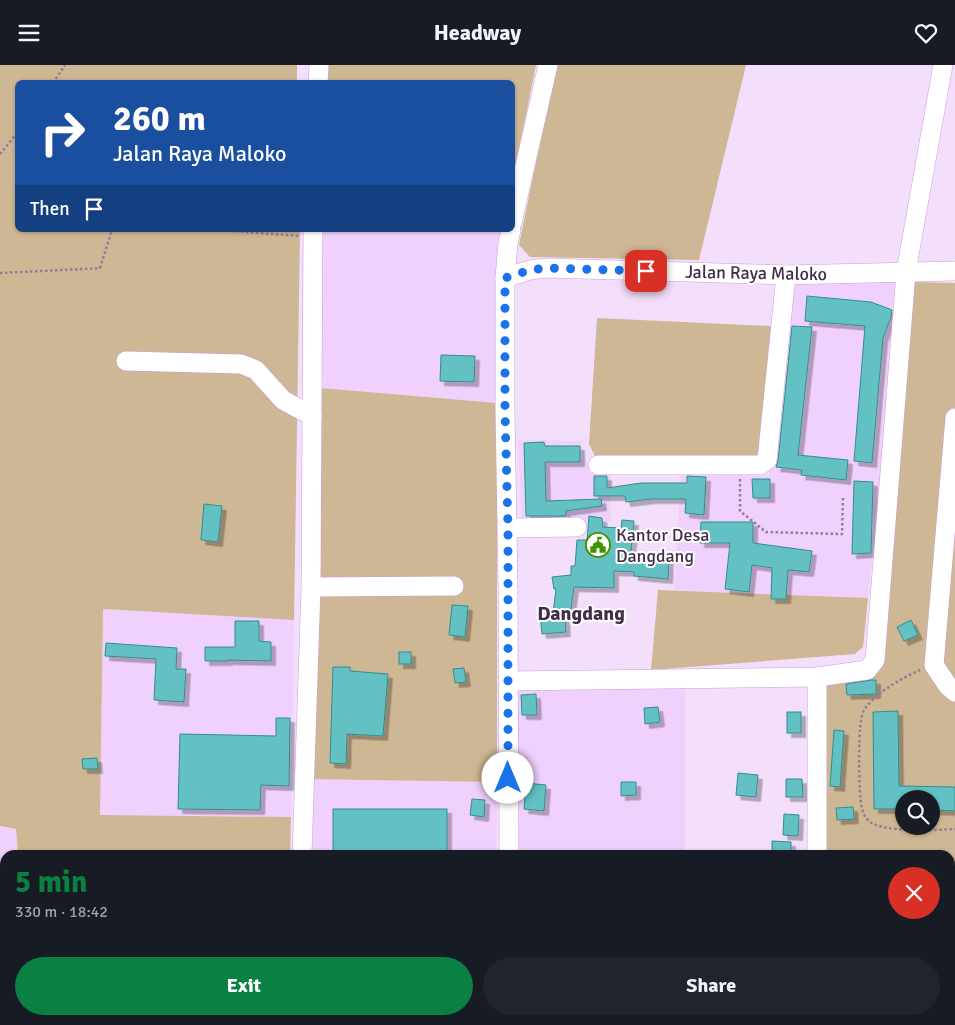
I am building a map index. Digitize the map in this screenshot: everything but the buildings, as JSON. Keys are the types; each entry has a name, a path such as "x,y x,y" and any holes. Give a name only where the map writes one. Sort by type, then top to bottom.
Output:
{"street":[{"path":"318,65 318,80"},
{"path":"515,210 548,65"},
{"path":"508,681 817,677 867,670 875,660 906,272 943,65"},
{"path":"509,850 505,278 511,232"},
{"path":"302,850 311,587 313,234"},
{"name":"Jalan Raya Maloko","path":"505,278 530,270 547,268 786,275 955,271"},
{"path":"598,465 760,465 767,460 786,275"},
{"path":"126,361 241,364 256,370 284,401 312,416"},
{"path":"955,418 934,665 948,686 955,692"},
{"path":"508,528 577,527"},
{"path":"311,587 454,586"},
{"path":"817,677 817,850"}],"path":[{"path":"55,80 65,65"},
{"path":"0,154 15,136"},
{"path":"0,273 100,268 111,232"},
{"path":"267,232 313,234"},
{"path":"740,465 740,511 766,532 842,534 843,496"},
{"path":"934,665 908,676 892,686 863,711 860,746 861,805 868,821 886,828 911,830 955,829"}],"shaded area":[{"path":"0,65 297,65 297,80 15,80 15,232 300,232 294,620 103,609 100,815 291,817 290,850 18,850 16,829 0,826"},
{"path":"318,65 536,65 515,169 515,80 317,80"},
{"path":"556,65 746,65 699,260 530,257 519,245"},
{"path":"312,232 503,232 497,403 309,387"},
{"path":"897,280 880,483 868,598 674,590 681,470 769,477 787,281"},
{"path":"912,282 955,283 955,850 817,850 822,672 877,669"},
{"path":"597,318 771,326 761,461 596,458 589,444"},
{"path":"309,387 497,403 497,782 303,779"},
{"path":"518,440 581,441 587,466 610,466 611,521 522,523"},
{"path":"658,590 868,598 863,647 855,654 651,670"},
{"path":"103,609 294,620 291,817 100,815"},
{"path":"685,684 685,850 516,850 515,691"},
{"path":"303,779 497,782 496,850 302,850"},
{"path":"0,827 16,829 18,850 0,850"}],"place":[{"name":"Kantor Desa Dangdang","path":"598,545"}],"district":[{"name":"Dangdang","path":"581,613"}],"route":[{"path":"508,778 505,278 530,270 547,268 646,271"}]}
